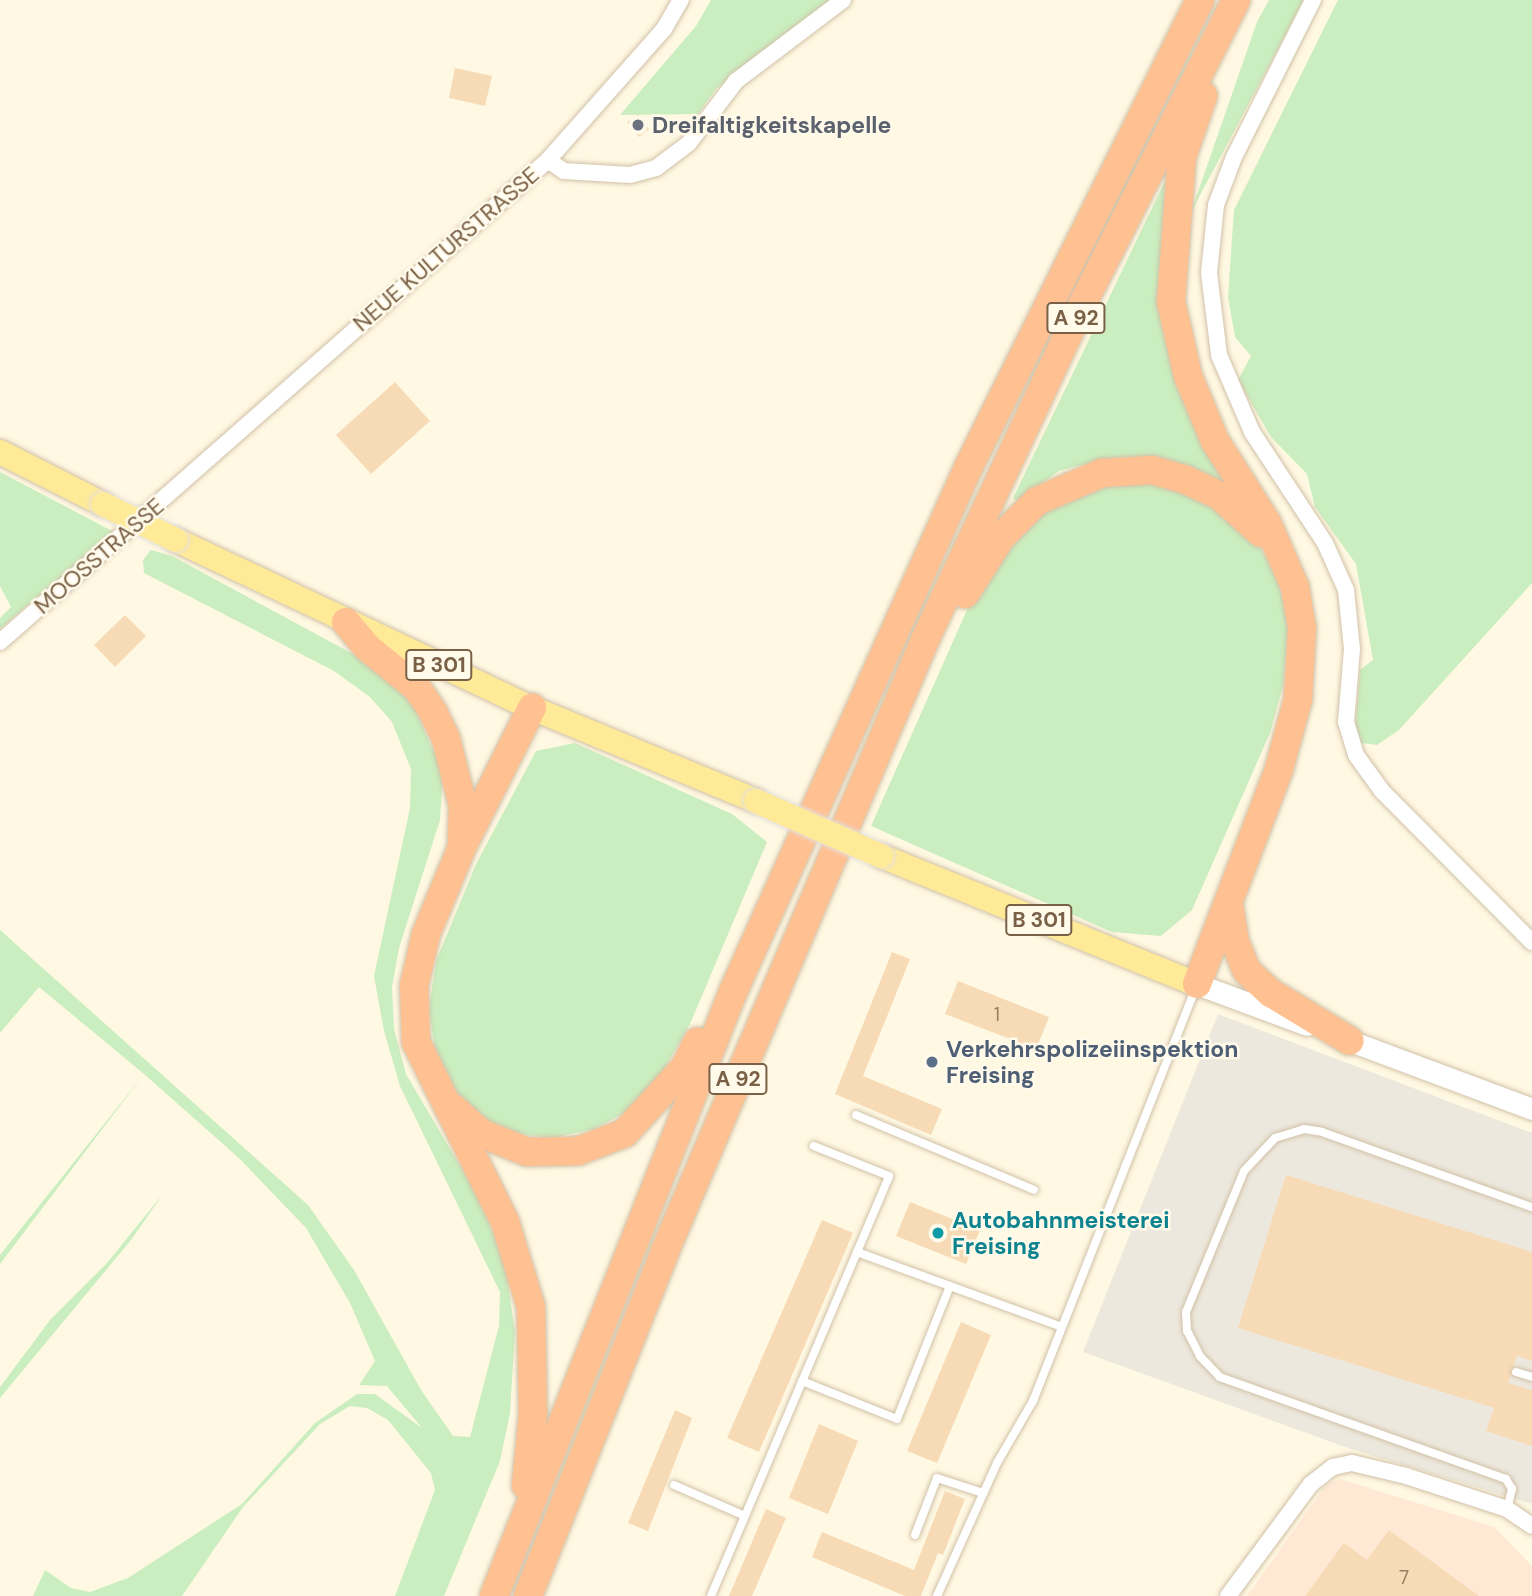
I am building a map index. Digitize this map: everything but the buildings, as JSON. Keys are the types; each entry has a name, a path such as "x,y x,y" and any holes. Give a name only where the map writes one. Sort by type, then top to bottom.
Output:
{"highway":[{"name":"A 92","path":"494,1596 733,992 969,466 1200,0"},
{"name":"A 92","path":"528,1596 665,1251 925,640 1084,301 1238,0"},
{"path":"1197,984 1279,769 1298,699 1302,628 1295,587 1267,523 1215,441 1188,376 1171,302 1182,157 1201,99 1239,26 1238,0"},
{"path":"925,640 954,612 983,562 1019,517 1059,488 1102,473 1152,470 1184,479 1220,496 1276,548"},
{"path":"346,622 368,648 417,688 433,712 446,739 463,806 462,847"},
{"path":"524,1515 533,1413 531,1307 505,1222 416,1042 414,986 426,934 462,847 532,708"},
{"path":"1229,905 1235,942 1247,971 1271,993 1350,1041"},
{"path":"440,1095 481,1133 527,1152 578,1151 625,1133 685,1067 710,1015 733,992"}],"main road":[{"name":"B 301","path":"0,452 346,622 532,708 881,856 1197,984"},
{"path":"1197,984 1532,1110"}],"street":[{"path":"548,160 664,29 681,0"},
{"name":"NEUE KULTURSTRASSE","path":"197,471 548,160 564,171 630,175 656,167 689,143 736,81 843,0"},
{"path":"1313,0 1234,157 1216,205 1209,273 1219,355 1252,432 1325,542 1346,590 1352,649 1346,722 1356,755 1382,791 1532,942"},
{"name":"MOOSSTRASSE","path":"0,642 197,471"},
{"path":"1228,1596 1311,1484 1334,1466 1368,1465 1507,1508 1532,1524"}],"lane":[{"path":"937,1596 984,1493 1033,1401 1197,984"},
{"path":"856,1115 1034,1190"},
{"path":"1507,1508 1512,1489 1506,1479 1220,1377 1200,1356 1187,1331 1186,1312 1244,1171 1275,1138 1304,1129 1322,1132 1532,1207"},
{"path":"711,1596 889,1175 814,1146"},
{"path":"857,1252 1062,1327"},
{"path":"802,1381 897,1419 950,1286"},
{"path":"1516,1371 1532,1377"},
{"path":"915,1535 937,1478 984,1493"},
{"path":"674,1485 745,1516"}],"shaded area":[{"path":"1218,1014 1532,1133 1532,1504 1348,1448 1083,1352"},
{"path":"1340,1479 1494,1527 1532,1566 1532,1596 1247,1596 1326,1485"}],"green space":[{"path":"711,0 831,0 716,89 698,114 620,115 696,26"},
{"path":"1269,0 1304,0 1191,212 1257,22"},
{"path":"1338,0 1532,0 1532,583 1399,730 1377,745 1361,743 1355,728 1360,670 1373,660 1356,564 1315,507 1307,474 1271,437 1238,380 1251,356 1235,337 1228,297 1234,210"},
{"path":"1165,181 1162,316 1247,503 1206,473 1159,461 1105,459 1059,471 1017,501 1013,498"},
{"path":"0,472 116,533 43,598 39,595 0,629 0,618 11,607 0,586"},
{"path":"1108,478 1181,484 1255,540 1275,572 1289,619 1283,686 1270,733 1192,910 1161,936 1112,932 871,826 983,574 1042,505"},
{"path":"151,550 172,556 366,661 397,685 416,711 443,773 440,820 399,948 392,987 394,1029 406,1074 473,1188 493,1233 506,1270 515,1333 510,1413 500,1461 444,1596 395,1596 435,1490 431,1473 388,1420 367,1408 350,1406 320,1424 243,1507 182,1596 33,1596 45,1570 71,1588 90,1592 128,1578 242,1504 315,1423 357,1394 375,1394 422,1428 387,1386 359,1385 375,1361 350,1303 306,1228 240,1159 144,1074 39,987 0,1033 0,930 308,1205 354,1270 421,1390 453,1436 470,1437 499,1326 500,1292 400,1086 384,1031 374,976 410,808 411,769 392,722 370,697 334,671 144,573 143,560"},
{"path":"575,743 732,814 767,842 690,1024 658,1080 626,1112 594,1129 552,1138 521,1134 490,1122 466,1105 448,1082 435,1052 429,1008 436,961 477,862 536,751"},
{"path":"144,1074 0,1264 0,1255"},
{"path":"163,1194 131,1240 0,1398 0,1387 50,1320 107,1263"}],"place":[{"name":"Dreifaltigkeitskapelle","path":"638,125"},
{"name":"Verkehrspolizeiinspektion Freising","path":"932,1062"},
{"name":"Autobahnmeisterei Freising","path":"938,1233"}]}
